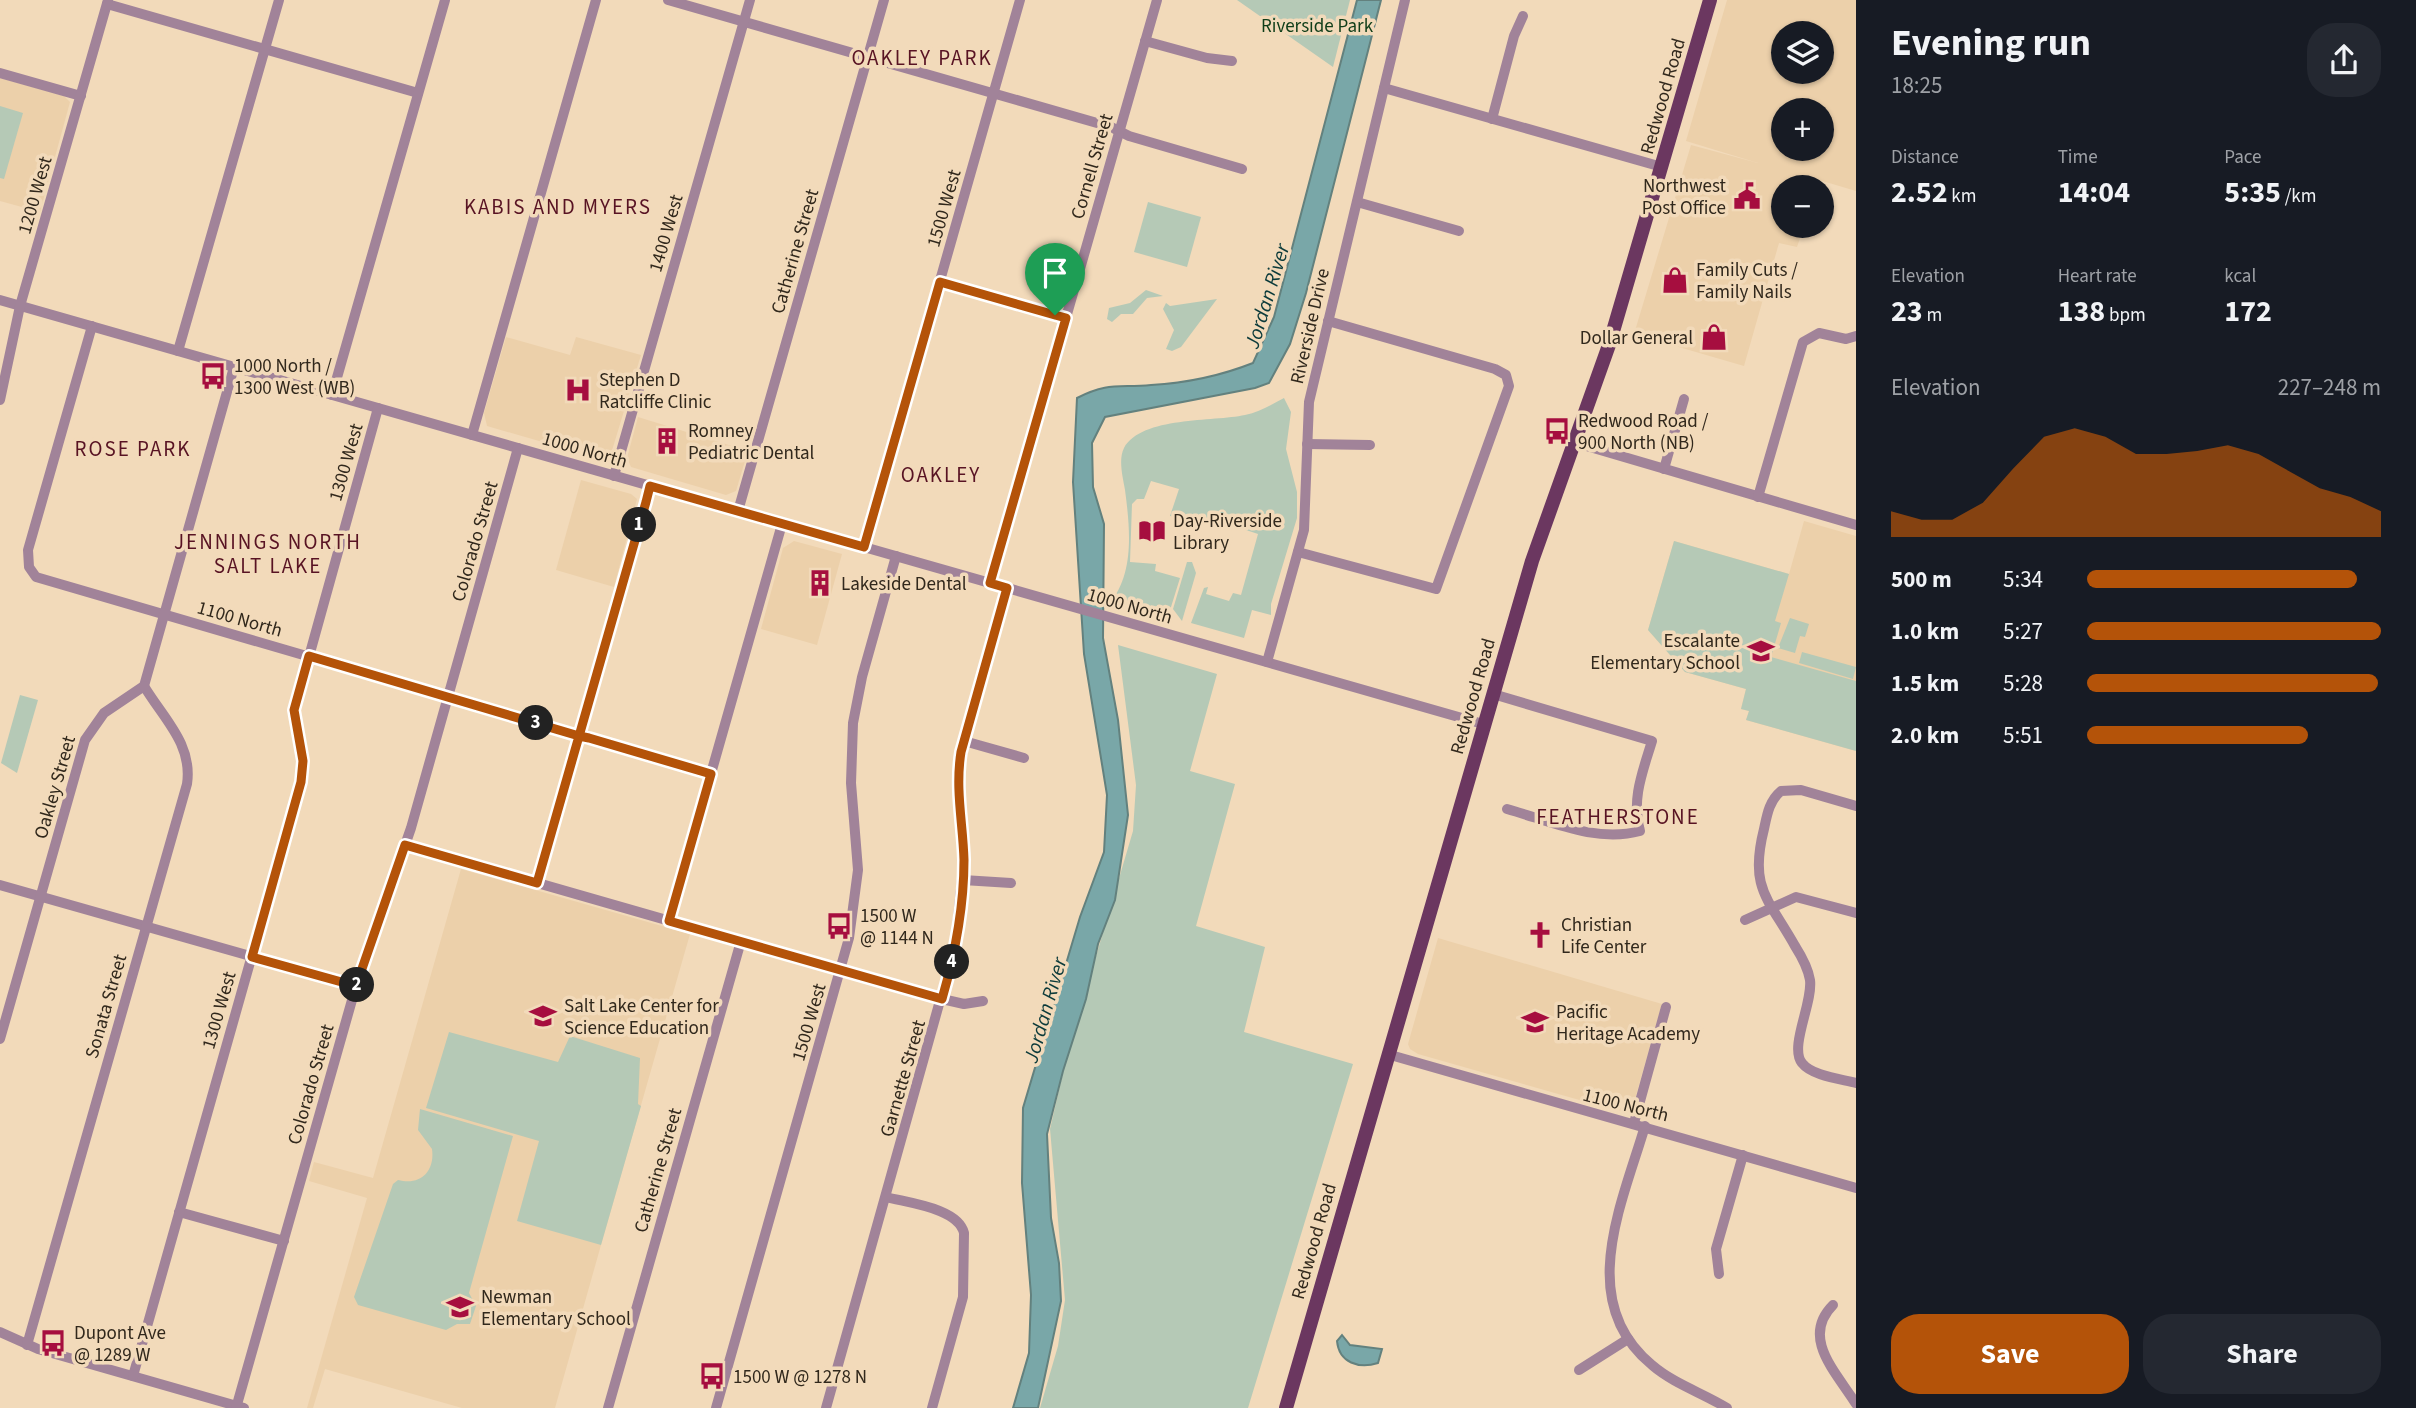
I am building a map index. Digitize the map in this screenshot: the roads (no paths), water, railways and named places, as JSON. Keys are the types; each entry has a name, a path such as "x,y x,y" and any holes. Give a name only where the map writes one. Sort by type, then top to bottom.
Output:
{"main road":[{"name":"Redwood Road","path":"1286,1408 1532,561 1609,345 1710,0"}],"street":[{"path":"178,351 279,0"},
{"name":"1300 West","path":"332,395 445,0"},
{"path":"472,435 596,0"},
{"path":"668,0 994,93 1242,169"},
{"name":"1400 West","path":"614,476 750,0"},
{"name":"Catherine Street","path":"738,511 884,0"},
{"name":"1500 West","path":"864,547 1020,0"},
{"name":"Cornell Street","path":"990,583 1157,0"},
{"name":"Riverside Drive","path":"1267,662 1298,552 1306,513 1310,402 1405,0"},
{"path":"108,2 418,93"},
{"name":"1200 West","path":"0,400 20,306 108,2"},
{"path":"1492,119 1514,36 1523,16"},
{"path":"1145,41 1207,58 1232,61"},
{"path":"0,73 81,96"},
{"path":"1384,88 1662,167"},
{"path":"1357,202 1460,231"},
{"path":"940,282 1066,318"},
{"name":"1000 North","path":"0,300 1483,724"},
{"path":"1298,552 1436,589 1508,394 1509,382 1506,375 1495,369 1328,321"},
{"name":"1100 North","path":"92,326 28,550 29,567 41,580 711,774"},
{"path":"1758,497 1803,342 1819,333 1846,339 1856,336"},
{"path":"144,686 234,367"},
{"path":"1664,469 1684,399"},
{"name":"1300 West","path":"133,1376 301,782 303,761 294,710 378,408"},
{"path":"1573,442 1856,525"},
{"path":"1307,444 1370,445"},
{"name":"Colorado Street","path":"239,1407 356,986 405,845 518,448"},
{"path":"537,883 650,486"},
{"path":"669,921 782,524"},
{"name":"1500 West","path":"716,1408 841,970 857,892 857,847 851,783 853,723 862,677 896,556"},
{"name":"Garnette Street","path":"826,1408 942,999 959,927 963,880 958,778 964,741 1007,588"},
{"name":"Oakley Street","path":"0,1040 89,732 104,713 144,686"},
{"name":"Sonata Street","path":"27,1345 189,770 181,742 144,686"},
{"path":"1493,694 1652,741 1636,797 1640,831 1617,836 1601,835 1507,809"},
{"path":"964,741 1024,758"},
{"path":"1856,806 1801,790 1781,791 1770,804 1756,860 1758,878 1804,961 1809,977 1808,1005 1797,1049 1802,1064 1814,1071 1856,1083"},
{"path":"405,845 942,999 964,1004 983,1001"},
{"path":"963,880 1011,883"},
{"path":"0,885 356,986"},
{"path":"1745,920 1772,906 1800,897 1856,913"},
{"name":"Catherine Street","path":"608,1408 741,941"},
{"path":"1666,1007 1607,1265 1612,1303 1628,1339 1655,1368 1727,1408"},
{"name":"1100 North","path":"1387,1054 1856,1188"},
{"path":"1719,1274 1716,1250 1743,1155"},
{"path":"886,1197 950,1216 960,1224 964,1233 965,1266 961,1307 932,1408"},
{"path":"179,1212 284,1241"},
{"path":"1833,1305 1820,1322 1819,1342 1856,1404"},
{"path":"0,1332 27,1345 239,1407"},
{"path":"1579,1370 1628,1339"}],"water":[{"path":"1357,0 1381,0 1306,293 1290,344 1269,383 1105,417 1092,443 1093,487 1104,524 1103,638 1118,720 1128,815 1115,900 1098,944 1086,999 1063,1071 1047,1134 1051,1218 1059,1263 1061,1301 1038,1408 1013,1408 1029,1353 1031,1295 1022,1183 1023,1108 1080,917 1104,852 1107,795 1084,654 1073,482 1077,398 1106,388 1203,378 1253,363 1274,317"},
{"path":"1342,1335 1350,1345 1382,1349 1378,1363 1351,1363 1339,1349 1337,1341"}],"place":[{"name":"Northwest Post Office","path":"1747,196"},
{"name":"Family Cuts / Family Nails","path":"1675,280"},
{"name":"Dollar General","path":"1714,337"},
{"name":"1000 North / 1300 West (WB)","path":"213,376"},
{"name":"Stephen D Ratcliffe Clinic","path":"578,390"},
{"name":"Redwood Road / 900 North (NB)","path":"1557,431"},
{"name":"Romney Pediatric Dental","path":"667,441"},
{"name":"Day-Riverside Library","path":"1152,531"},
{"name":"Lakeside Dental","path":"820,583"},
{"name":"Escalante Elementary School","path":"1761,651"},
{"name":"1500 W @ 1144 N","path":"839,926"},
{"name":"Christian Life Center","path":"1540,935"},
{"name":"Salt Lake Center for Science Education","path":"543,1016"},
{"name":"Pacific Heritage Academy","path":"1535,1022"},
{"name":"Newman Elementary School","path":"460,1307"},
{"name":"Dupont Ave @ 1289 W","path":"53,1343"},
{"name":"1500 W @ 1278 N","path":"712,1376"}],"district":[{"name":"OAKLEY PARK","path":"922,58"},
{"name":"KABIS AND MYERS","path":"558,207"},
{"name":"ROSE PARK","path":"133,449"},
{"name":"OAKLEY","path":"941,475"},
{"name":"JENNINGS NORTH SALT LAKE","path":"268,554"},
{"name":"FEATHERSTONE","path":"1618,817"}],"park label":[{"name":"Riverside Park","path":"1317,25"}],"water label":[{"name":"Jordan River","path":"1267,296"},
{"name":"Jordan River","path":"1045,1010"}]}
